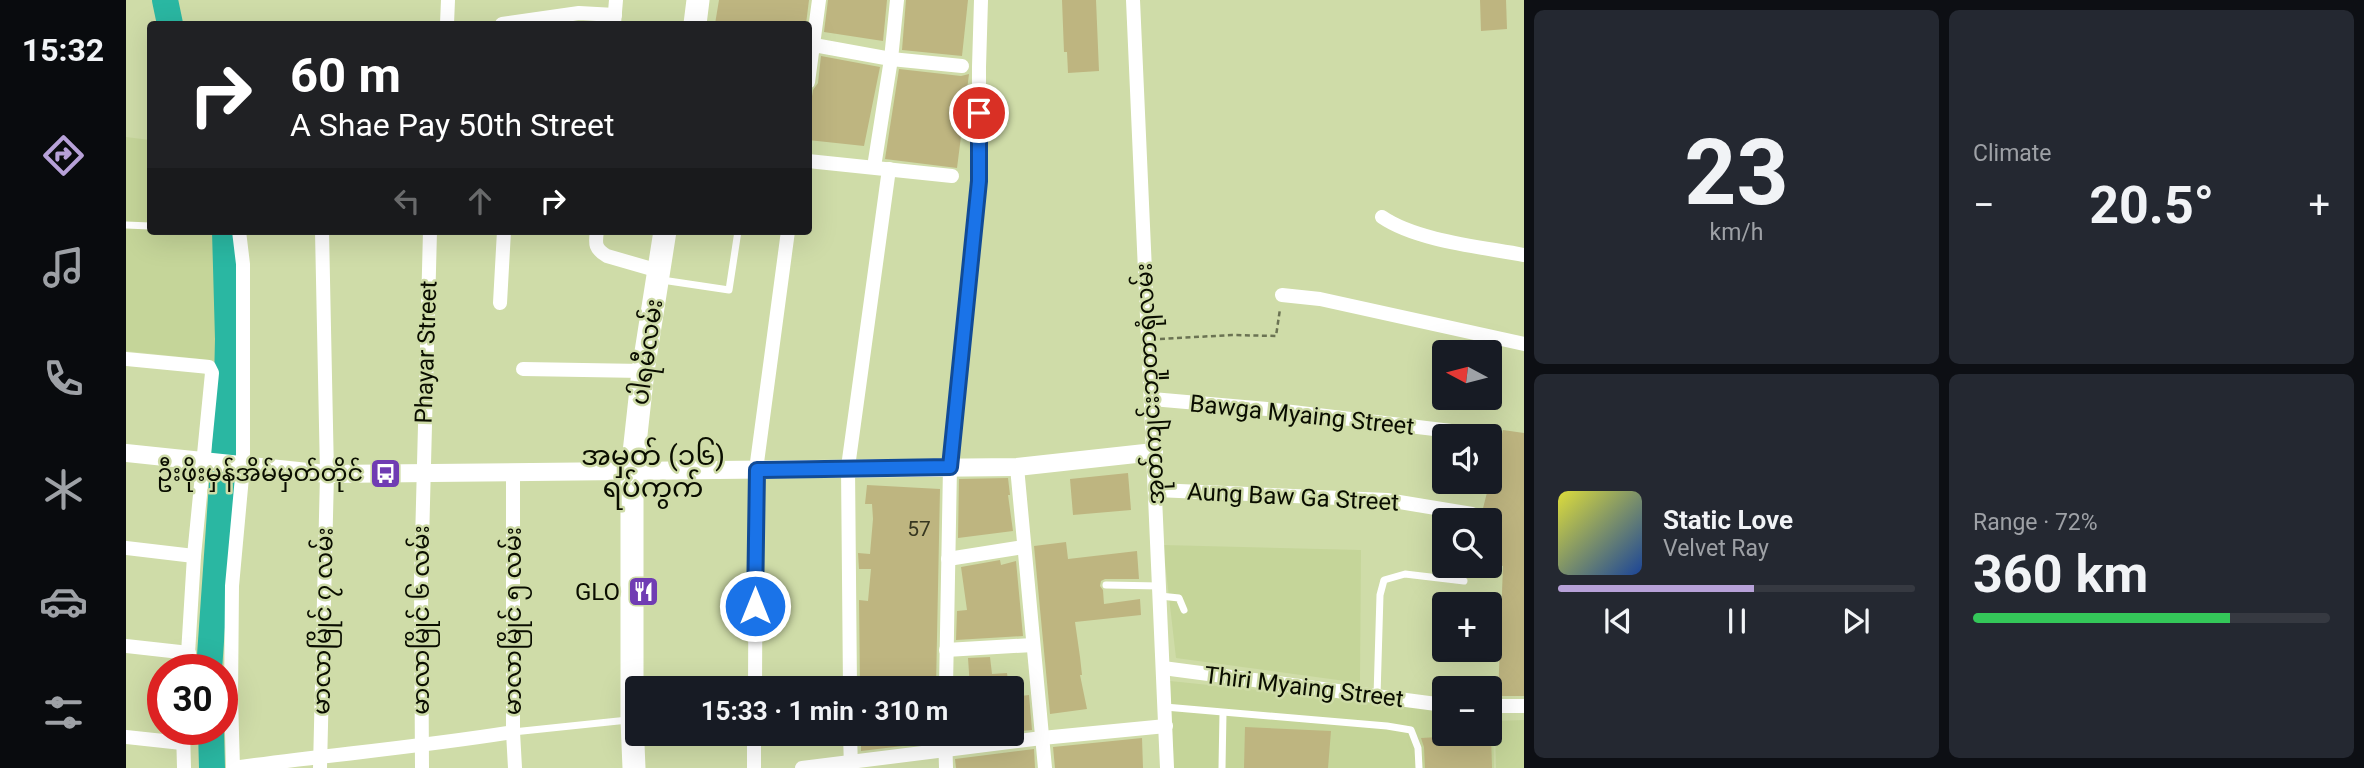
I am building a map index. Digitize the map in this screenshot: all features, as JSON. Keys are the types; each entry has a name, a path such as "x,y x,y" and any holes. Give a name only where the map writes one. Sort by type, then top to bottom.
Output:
{"main road":[{"path":"695,21 698,0"},
{"name":"ပါရမီလမ်း","path":"632,676 632,471 643,371 664,235"},
{"name":"ပါရမီလမ်း","path":"633,746 634,768"}],"street":[{"path":"447,21 448,0"},
{"path":"812,57 819,0"},
{"path":"874,167 891,59 897,0"},
{"path":"946,676 950,467 979,181 981,0"},
{"name":"အုတ်ကျင်းဘူတာရုံလမ်း","path":"1133,0 1167,768"},
{"path":"529,21 579,12 615,13"},
{"path":"814,45 891,59 962,66"},
{"path":"812,161 952,176"},
{"path":"850,676 848,467 889,169"},
{"path":"1382,217 1395,226 1428,236 1524,255"},
{"path":"240,235 243,264 240,466 232,586 233,768 320,762 513,732"},
{"name":"မာလာမြိုင် ၇ လမ်း","path":"320,762 327,474 322,235"},
{"name":"Phayar Street","path":"423,473 430,235"},
{"path":"500,303 504,235"},
{"path":"596,235 595,244 599,251 658,275"},
{"path":"755,676 757,470 787,235"},
{"path":"1282,295 1320,299 1524,344"},
{"path":"126,359 209,367 212,373 206,462 194,556 189,653 126,646"},
{"path":"523,369 643,371"},
{"name":"Bawga Myaing Street","path":"1152,399 1267,409 1432,429"},
{"path":"126,453 327,474 1017,467 1154,452"},
{"path":"1017,467 1045,768"},
{"name":"မာလာမြိုင် ၆ လမ်း","path":"422,768 423,473"},
{"name":"မာလာမြိုင် ၅ လမ်း","path":"513,473 513,732 516,768"},
{"name":"Aung Baw Ga Street","path":"1156,490 1387,500 1436,508"},
{"path":"948,559 1024,547"},
{"path":"126,548 194,556"},
{"path":"946,650 1033,645"},
{"name":"Thiri Myaing Street","path":"1163,668 1432,703"},
{"path":"1502,706 1524,706"},
{"path":"802,768 850,765 944,750 1166,726"},
{"path":"126,737 147,737"},
{"path":"183,745 184,768"},
{"path":"754,746 754,768"},
{"path":"850,746 850,765"},
{"path":"944,746 946,768"}],"lane":[{"path":"126,225 147,226"},
{"path":"658,275 729,290 737,235"},
{"path":"1377,696 1380,595 1384,580 1405,574 1464,581"},
{"path":"1106,585 1160,591 1179,598 1184,610"},
{"path":"1165,707 1411,730 1418,748 1419,768"},
{"path":"1222,768 1223,713"},
{"path":"513,732 625,721"}],"path":[{"path":"1148,340 1232,335 1276,336 1282,295"}],"shaded area":[{"path":"126,137 147,140 147,235 216,235 220,361 126,351"},
{"path":"1163,545 1361,550 1360,683 1176,658"},
{"path":"1170,681 1432,708 1432,746 1494,746 1494,768 1174,768"},
{"path":"1524,720 1524,768 1496,768 1496,746 1502,746 1502,721"}],"building":[{"path":"719,0 809,0 806,21 716,21"},
{"path":"828,0 887,0 883,41 824,32"},
{"path":"906,0 968,0 962,56 902,50"},
{"path":"1062,0 1096,0 1099,71 1068,73 1067,52 1064,52"},
{"path":"1480,0 1506,0 1507,29 1481,31"},
{"path":"821,56 880,67 864,146 812,140 812,96 818,83"},
{"path":"899,69 961,76 969,74 957,168 885,159"},
{"path":"1503,430 1524,433 1524,696 1502,696 1502,676 1499,676 1499,662 1502,662 1502,508 1483,508 1487,494 1502,494"},
{"path":"1128,473 1131,510 1073,515 1070,479"},
{"path":"1008,478 1013,531 958,538 959,479"},
{"path":"867,485 940,489 936,676 860,676 859,600 868,601 871,569 859,569 858,553 870,554 873,519 872,504 865,504"},
{"path":"1066,542 1068,559 1137,551 1139,579 1105,579 1100,586 1104,604 1140,599 1141,615 1075,622 1080,675 1087,709 1050,714 1034,546"},
{"path":"1000,560 1001,565 1016,561 1023,636 956,640 957,611 967,610 961,567"},
{"path":"990,657 992,674 1007,673 1007,676 969,676 968,658"},
{"path":"1029,695 1032,730 1024,731 1024,696"},
{"path":"1245,727 1331,731 1328,768 1244,768"},
{"path":"1432,737 1432,746 1491,746 1492,768 1425,768 1421,738"},
{"path":"1142,738 1143,768 1055,768 1053,747"},
{"path":"861,746 903,746 861,751"},
{"path":"1034,749 1035,768 956,768 955,759"}],"waterway":[{"path":"165,0 169,21"},
{"path":"210,654 226,426 228,339 225,235"},
{"path":"211,745 212,768"}],"place":[{"name":"ဦးဖိုးမှန်အိမ်မှတ်တိုင်","path":"386,473"},
{"name":"GLO","path":"643,592"}],"district":[{"name":"အမှတ် (၁၆) ရပ်ကွက်","path":"653,471"}],"route":[{"path":"755,606 757,470 950,467 979,181 979,113"}]}
